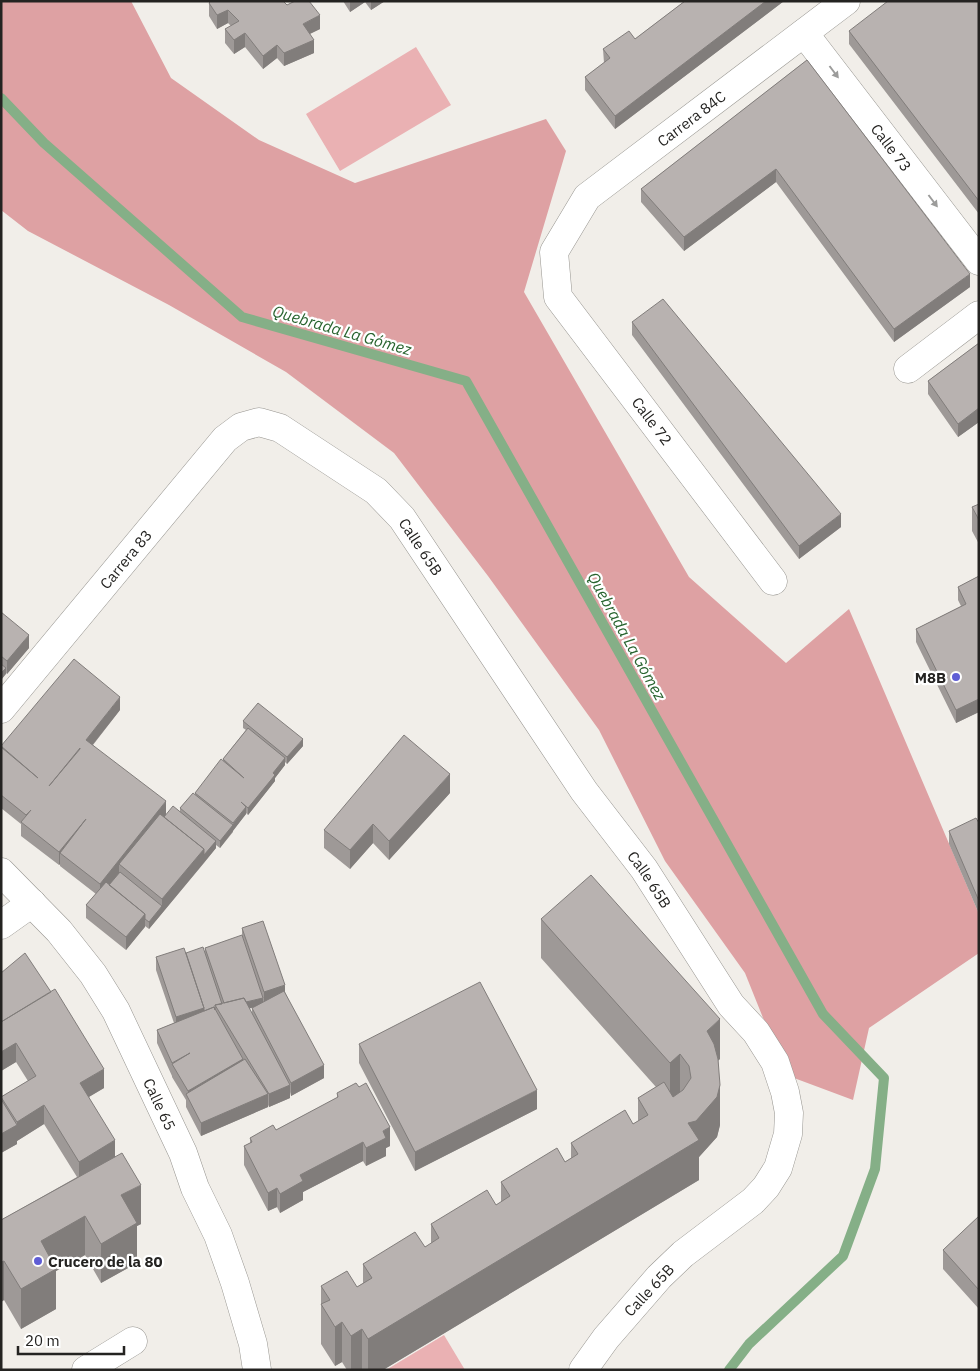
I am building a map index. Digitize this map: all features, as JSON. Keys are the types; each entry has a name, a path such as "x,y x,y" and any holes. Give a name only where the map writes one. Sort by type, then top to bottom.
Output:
{"street":[{"name":"Carrera 84C","path":"554,252 587,198 846,1"},
{"name":"Calle 73","path":"804,33 979,261"},
{"name":"Calle 72","path":"554,252 558,297 773,581"},
{"path":"908,369 979,315"},
{"name":"Carrera 83","path":"1,709 225,439 241,426 259,422"},
{"name":"Calle 65B","path":"259,422 280,428 376,491 402,518 584,791 644,869 731,1004 756,1032 774,1062 785,1092 789,1113 788,1134 778,1168 766,1187 748,1205 683,1254 659,1278 606,1338 583,1370"},
{"name":"Calle 65","path":"1,872 59,932 93,974 120,1019 183,1153 195,1188 218,1235 235,1283 257,1362 257,1370"},
{"path":"1,925 32,904"},
{"path":"86,1370 133,1341"}],"shaded area":[{"path":"1,1 131,1 171,78 259,140 355,183 546,119 566,151 524,292 689,577 786,663 849,609 979,914 979,953 869,1028 853,1100 786,1075 745,973 665,861 599,730 488,576 394,453 286,372 169,305 28,231 1,210"},
{"path":"416,47 451,105 340,171 306,114"},
{"path":"444,1335 465,1370 386,1370"}],"building":[{"path":"211,1 283,1 287,5 295,1 309,1 320,15 303,24 314,40 284,53 277,45 263,56 245,33 234,40 225,29 239,21 228,10 217,15 209,3"},
{"path":"685,1 766,1 615,116 585,77 610,58 603,49 629,31 635,39"},
{"path":"888,1 979,1 979,201 849,31"},
{"path":"807,60 970,274 894,329 776,169 684,237 641,189"},
{"path":"663,299 841,514 799,546 632,322"},
{"path":"979,343 979,408 958,424 928,381"},
{"path":"979,504 979,520 972,507"},
{"name":"M8B","path":"979,576 979,699 956,710 916,629 966,604 958,587"},
{"path":"1,612 29,635 7,661 1,656"},
{"path":"74,659 120,697 86,740 166,801 100,884 60,853 86,819 59,852 21,822 31,810 26,815 1,795 1,747 38,778 1,746"},
{"path":"1,664 6,668 1,673"},
{"path":"258,703 303,739 287,757 243,721"},
{"path":"248,728 285,758 273,773 275,775 248,808 241,802 246,807 233,823 195,793 221,759 244,778 223,759"},
{"path":"404,735 450,774 389,841 373,824 350,850 324,830"},
{"path":"193,793 233,825 220,841 180,808"},
{"path":"173,806 216,841 204,855 204,849 164,817"},
{"path":"160,814 204,849 162,899 119,864"},
{"path":"976,818 979,823 979,901 949,831"},
{"path":"120,872 162,906 149,922 145,919 145,914 109,885"},
{"path":"591,875 720,1019 707,1031 714,1044 718,1059 720,1085 717,1097 696,1121 688,1123 699,1140 368,1339 362,1329 351,1336 342,1322 335,1327 321,1304 330,1300 321,1286 347,1271 357,1287 372,1278 363,1264 415,1232 425,1247 439,1238 431,1224 487,1190 496,1205 510,1196 501,1182 557,1148 565,1162 578,1154 571,1143 625,1110 633,1124 648,1115 638,1098 664,1082 673,1097 683,1090 691,1078 689,1066 680,1054 670,1063 541,919"},
{"path":"106,882 145,914 126,937 86,905"},
{"path":"263,921 285,985 264,992 242,928"},
{"path":"242,935 263,998 246,1002 244,998 224,1003 205,948"},
{"path":"203,947 222,1004 215,1005 215,1010 214,1007 204,1011 186,953"},
{"path":"184,948 204,1008 176,1017 156,957"},
{"path":"25,953 51,992 1,1022 1,973"},
{"path":"480,982 537,1090 415,1152 359,1044"},
{"path":"55,989 104,1069 80,1083 115,1140 79,1162 44,1105 17,1122 1,1097 36,1076 16,1043 1,1052 1,1022"},
{"path":"284,991 324,1065 291,1083 252,1008"},
{"path":"244,998 290,1085 269,1094 215,1005"},
{"path":"214,1007 243,1059 188,1091 172,1064 190,1053 172,1063 157,1030"},
{"path":"245,1059 268,1094 201,1123 186,1094"},
{"path":"356,1083 359,1087 366,1083 390,1127 383,1131 386,1138 366,1148 363,1142 300,1175 303,1181 280,1194 277,1188 268,1193 244,1146 252,1142 250,1138 273,1125 276,1130 338,1097 337,1093"},
{"path":"1,1099 17,1125 1,1134"},
{"path":"122,1153 141,1185 121,1195 137,1223 101,1244 85,1216 41,1241 56,1269 21,1289 4,1261 1,1262 1,1220"},
{"path":"979,1216 979,1290 943,1250"}],"waterway":[{"name":"Quebrada La Gómez","path":"1,98 44,143 242,317 466,381 823,1014 884,1078 875,1169 843,1256 749,1344 729,1370"}],"place":[{"name":"M8B","path":"956,677"},
{"name":"Crucero de la 80","path":"38,1261"}]}
